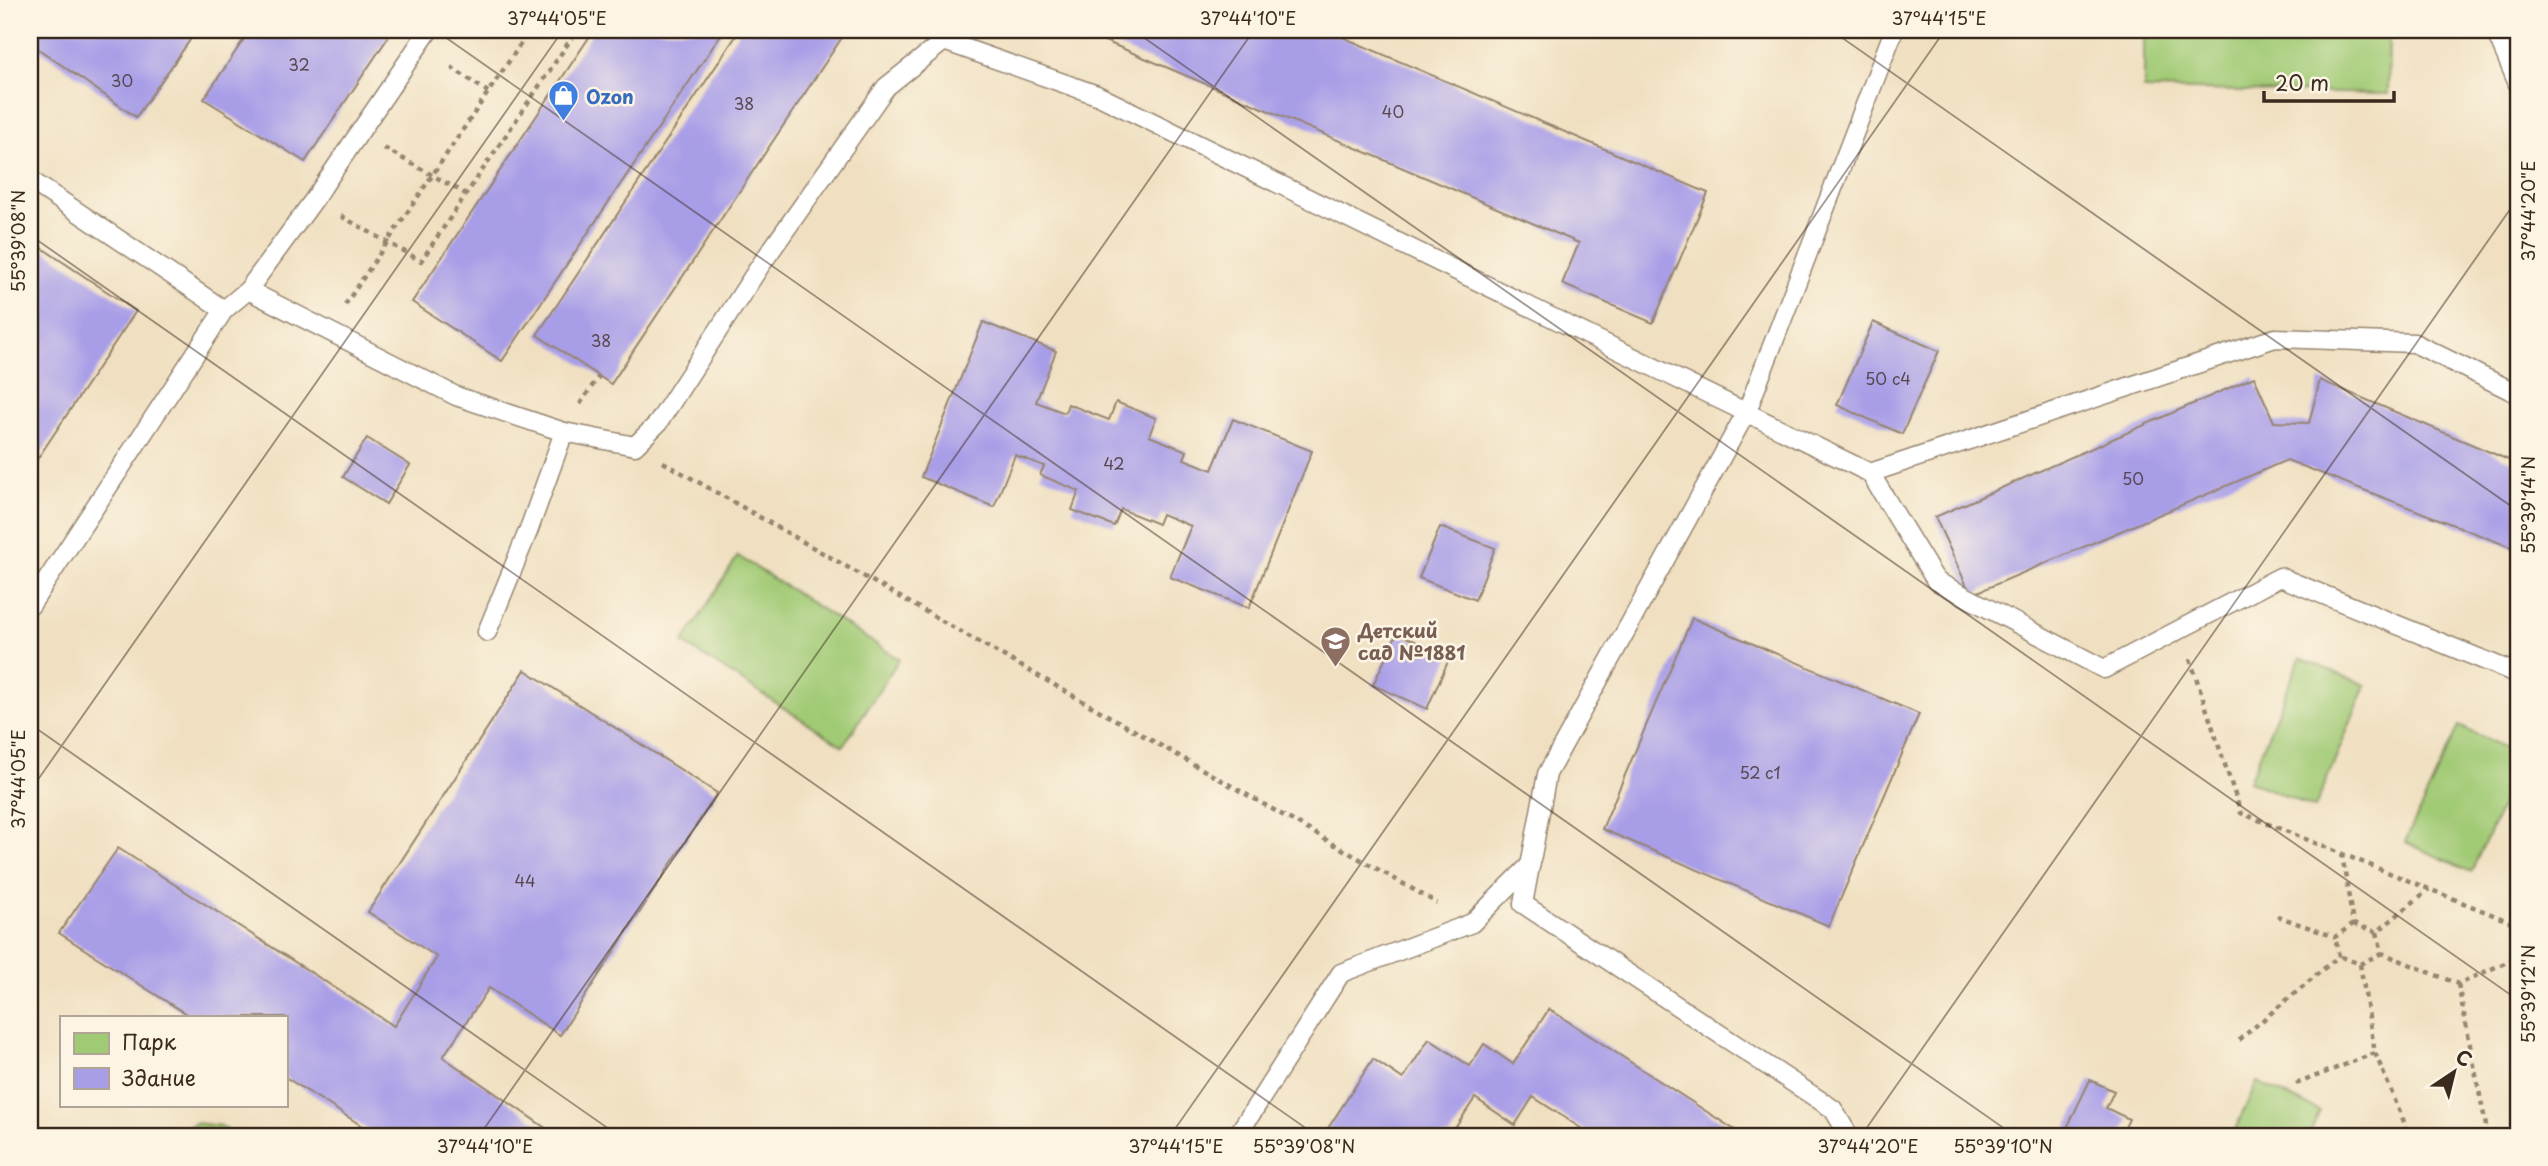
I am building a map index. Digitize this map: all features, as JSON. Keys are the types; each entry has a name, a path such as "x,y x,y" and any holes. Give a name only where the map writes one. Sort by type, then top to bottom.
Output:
{"lane":[{"path":"30,606 224,310 248,290 313,201 429,30"},
{"path":"1849,1136 1833,1110 1523,904 1547,774 1747,411 1894,30"},
{"path":"2498,30 2498,37 2518,84"},
{"path":"248,290 456,396 564,432 635,446 658,423 760,266 886,87 944,41 1097,95 1870,473 1936,581 2104,668 2280,577 2518,674"},
{"path":"30,180 224,310"},
{"path":"1870,473 2275,338 2414,343 2518,394"},
{"path":"487,632 529,529 564,432"},
{"path":"1237,1136 1341,973 1472,923 1531,864"}],"path":[{"path":"328,331 530,30"},
{"path":"313,201 421,261 577,30"},
{"path":"451,68 488,92"},
{"path":"357,133 466,194"},
{"path":"582,400 599,376"},
{"path":"635,446 1472,923"},
{"path":"2180,628 2241,813 2518,925"},
{"path":"2342,853 2353,924"},
{"path":"2376,932 2429,889"},
{"path":"2277,916 2335,937"},
{"path":"2353,924 2376,932"},
{"path":"2335,937 2353,924"},
{"path":"2376,932 2382,953"},
{"path":"2335,937 2339,956"},
{"path":"2339,956 2360,964 2382,953 2458,984 2518,957"},
{"path":"2239,1040 2339,956"},
{"path":"2360,964 2375,1053 2410,1136"},
{"path":"2458,984 2488,1136"},
{"path":"2296,1084 2375,1053"}],"green space":[{"path":"2144,30 2389,30 2388,94 2144,89"},
{"path":"738,556 899,659 843,746 683,643"},
{"path":"2300,658 2366,685 2315,808 2249,781"},
{"path":"2459,726 2518,754 2518,771 2471,872 2405,842"},
{"path":"2257,1082 2320,1111 2309,1136 2232,1136"},
{"path":"195,1123 221,1126 236,1136 172,1136"}],"building":[{"path":"30,30 197,30 136,117 30,43"},
{"path":"250,30 393,30 305,162 204,99"},
{"path":"594,30 724,30 502,361 412,302"},
{"path":"740,30 847,30 611,384 537,335"},
{"path":"1079,30 1326,30 1708,193 1653,323 1562,284 1579,243"},
{"path":"30,240 136,311 30,470 32,338"},
{"path":"983,322 1056,351 1036,402 1065,413 1068,404 1109,420 1116,402 1156,418 1149,436 1187,451 1184,459 1212,470 1233,419 1312,451 1249,608 1170,577 1191,526 1162,514 1158,524 1121,509 1114,526 1072,510 1079,491 1040,475 1044,466 1015,455 994,507 921,477"},
{"path":"1873,322 1939,351 1902,434 1837,405"},
{"path":"2254,377 2274,422 2309,423 2320,380 2518,464 2518,550 2287,460 1971,595 1935,517"},
{"path":"367,438 410,465 386,504 343,477"},
{"path":"1440,527 1495,548 1475,600 1419,578"},
{"path":"1692,618 1919,714 1829,926 1602,829"},
{"path":"1397,633 1450,657 1427,709 1373,685"},
{"path":"525,670 717,793 560,1035 489,988 443,1057 557,1136 378,1136 287,1078 287,1016 189,1016 59,933 118,848 394,1026 437,957 368,912"},
{"path":"1549,1009 1744,1136 1593,1136 1533,1097 1515,1125 1475,1098 1450,1136 1323,1136 1373,1059 1403,1079 1429,1039 1470,1066 1484,1044 1513,1064"},
{"path":"2090,1080 2114,1091 2106,1108 2129,1119 2121,1136 2073,1136 2065,1132"}],"place":[{"name":"Ozon","path":"563,123"},
{"name":"Детский сад №1881","path":"1335,668"}]}
